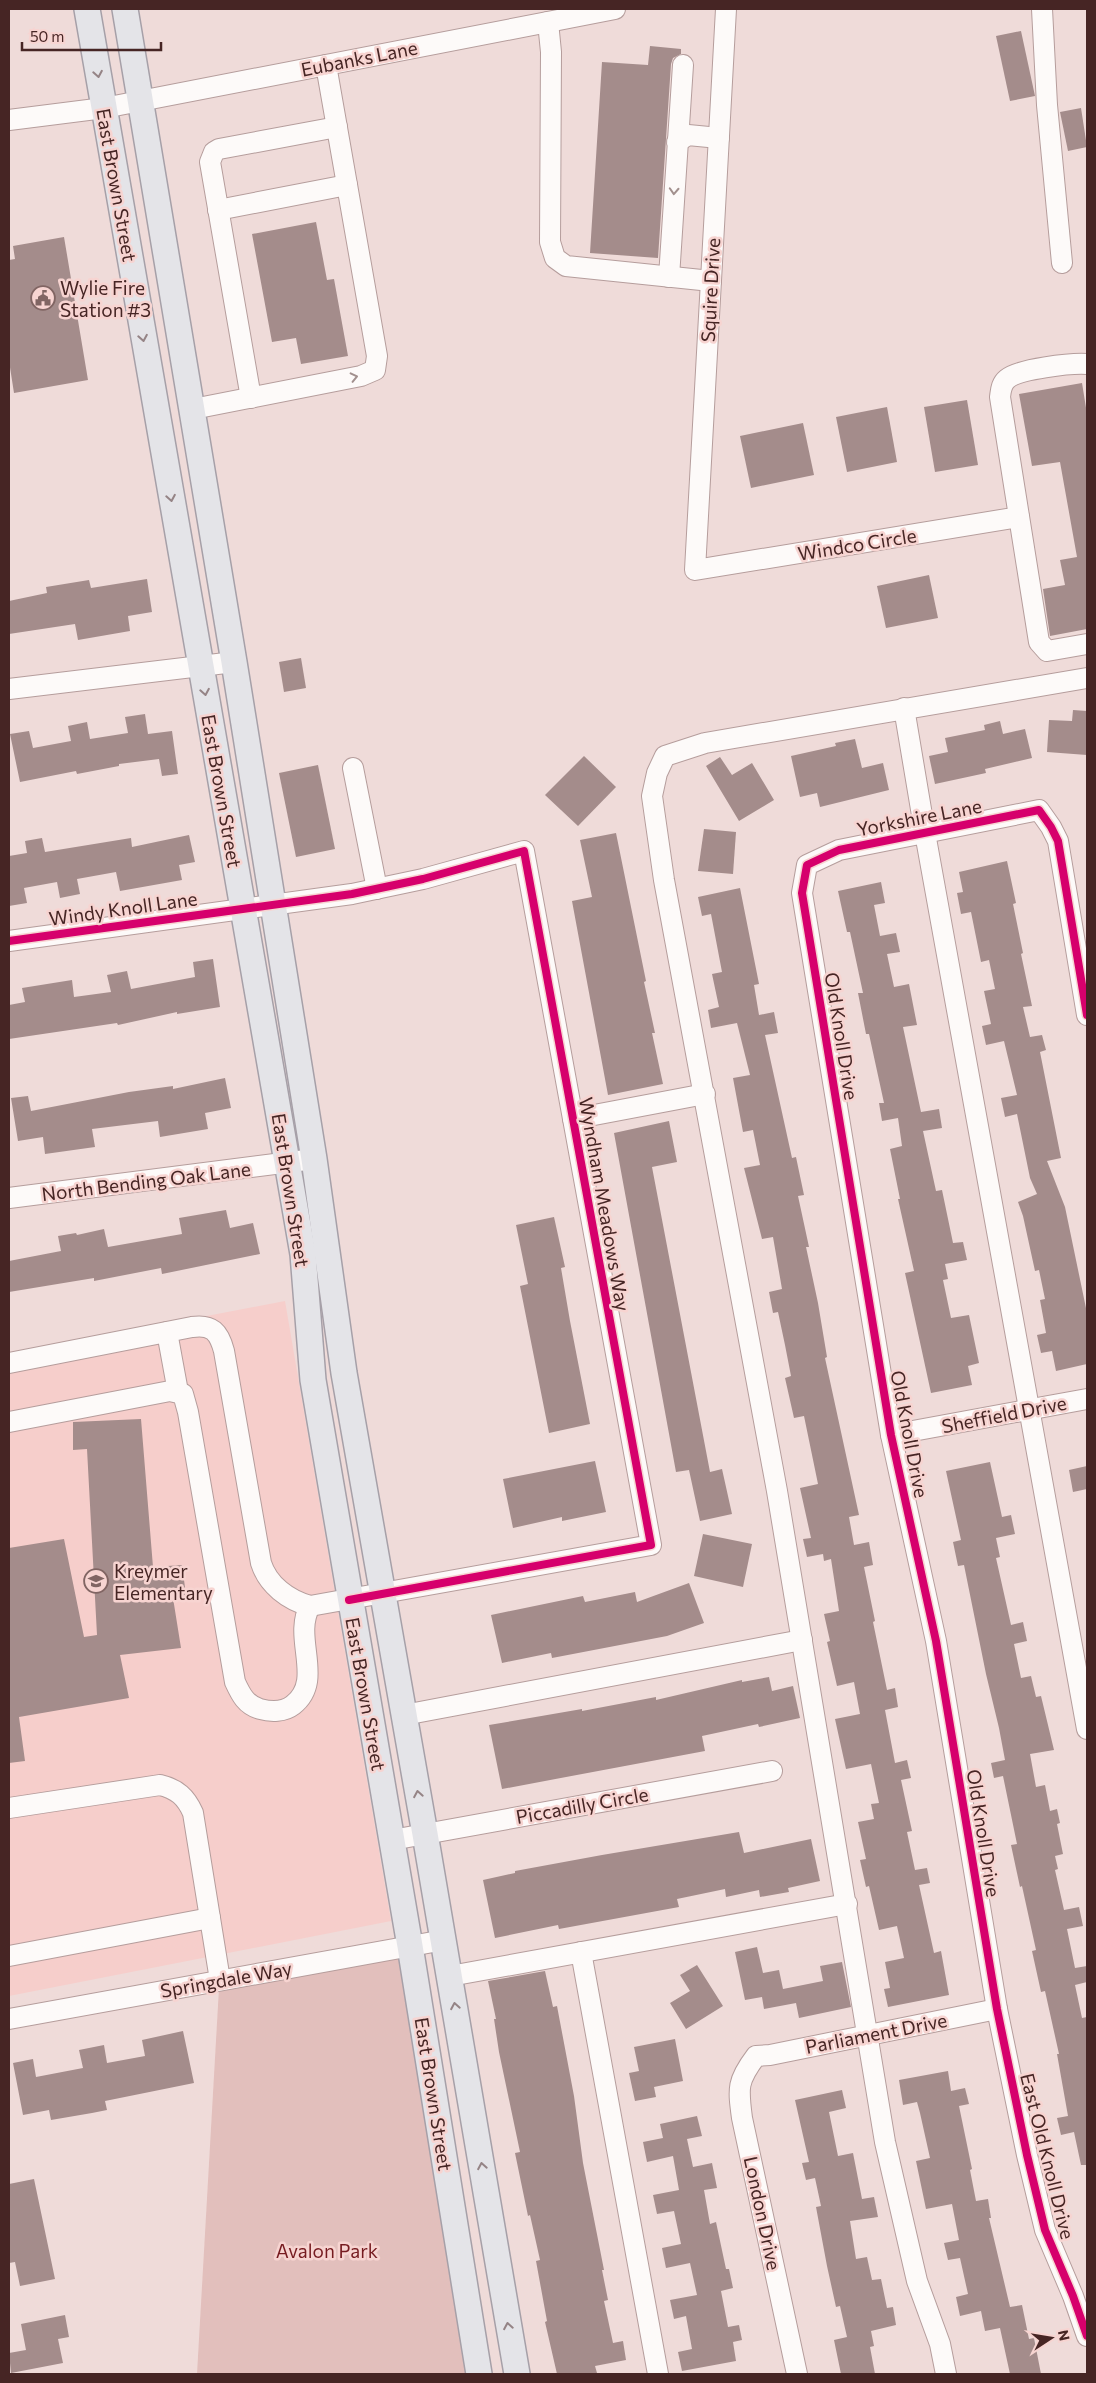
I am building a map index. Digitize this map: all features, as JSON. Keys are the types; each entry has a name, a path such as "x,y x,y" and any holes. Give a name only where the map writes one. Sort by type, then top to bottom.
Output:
{"main road":[{"name":"East Brown Street","path":"87,9 303,1254 313,1380 349,1600 410,1946 479,2374"},
{"name":"East Brown Street","path":"125,9 142,100 314,1159 344,1373 444,1940 517,2374"}],"street":[{"name":"Eubanks Lane","path":"9,120 104,108 615,9"},
{"name":"Squire Drive","path":"695,570 726,9"},
{"path":"1042,9 1046,105 1062,263"},
{"path":"548,22 551,52 550,242 555,258 566,266 711,281"},
{"path":"670,277 683,64"},
{"path":"192,409 360,376 375,370 377,356 326,65"},
{"path":"251,398 210,162 214,152 219,149 337,127"},
{"path":"677,142 688,135 719,138"},
{"path":"218,210 348,185"},
{"path":"1087,364 1020,373 1008,378 1002,385 1000,397 1036,631 1041,646 1051,651 1087,644"},
{"name":"Windco Circle","path":"695,570 1018,517"},
{"path":"9,689 234,662"},
{"path":"946,2374 940,2344 917,2281 888,2152 802,1640 705,1094 664,880 652,796 657,773 666,756 705,743 1087,678"},
{"path":"904,708 1087,1729"},
{"path":"353,768 377,889"},
{"name":"Yorkshire Lane","path":"807,864 839,850 1039,810 1058,841 1087,1015"},
{"name":"Wyndham Meadows Way","path":"242,908 377,889 423,879 524,851 651,1545 310,1606"},
{"name":"Old Knoll Drive","path":"807,864 802,893 891,1436 936,1642 997,2009"},
{"name":"Windy Knoll Lane","path":"9,941 242,908"},
{"path":"573,1119 705,1094"},
{"name":"North Bending Oak Lane","path":"9,1198 314,1159"},
{"path":"9,1363 167,1332 204,1325 213,1330 221,1339 261,1564 264,1572 279,1590 301,1604 310,1606 304,1617 303,1630 308,1676 306,1689 298,1701 289,1708 277,1711 253,1707 242,1698 235,1682 185,1398 178,1392 167,1332"},
{"path":"9,1422 178,1392"},
{"name":"Sheffield Drive","path":"891,1436 1087,1399"},
{"path":"404,1715 802,1640"},
{"name":"Piccadilly Circle","path":"392,1840 772,1771"},
{"path":"9,1808 160,1785 169,1787 183,1796 193,1813 220,1980"},
{"path":"450,1976 847,1904"},
{"path":"9,1956 210,1918"},
{"name":"Springdale Way","path":"9,2019 444,1940"},
{"path":"581,1952 658,2374"},
{"name":"Parliament Drive","path":"756,2056 770,2055 997,2009"},
{"name":"East Old Knoll Drive","path":"997,2009 1027,2155 1045,2230 1073,2296 1087,2336"},
{"name":"London Drive","path":"756,2056 742,2074 739,2093 797,2374"}],"shaded area":[{"path":"285,1301 391,1921 9,1996 9,1354"}],"green space":[{"name":"Avalon Park","path":"405,1954 471,2374 197,2374 219,1988"}],"building":[{"path":"1021,31 1035,96 1010,101 996,36"},
{"path":"650,46 681,49 681,54 673,58 671,64 658,258 590,253 602,62 648,65"},
{"path":"1081,108 1087,147 1068,151 1060,112"},
{"path":"316,222 327,280 334,279 348,356 301,364 296,338 272,342 252,234"},
{"path":"64,237 88,380 14,393 9,361 9,260 15,259 13,246"},
{"path":"1082,383 1087,414 1087,629 1050,636 1043,589 1065,585 1060,560 1077,557 1060,462 1032,466 1019,394"},
{"path":"967,400 978,465 935,472 924,407"},
{"path":"887,407 897,462 847,472 836,417"},
{"path":"803,423 814,475 751,488 740,436"},
{"path":"929,575 938,618 886,628 877,586"},
{"path":"147,579 152,612 128,616 130,631 78,640 75,624 9,634 9,601 47,593 46,587 89,580 91,588"},
{"path":"301,658 306,688 284,692 279,662"},
{"path":"1073,710 1087,711 1087,755 1047,752 1049,720 1072,721"},
{"path":"145,714 148,734 172,731 178,774 162,776 159,759 119,764 119,766 77,774 76,771 20,782 10,734 29,731 33,748 71,741 68,726 87,722 90,739 128,733 125,717"},
{"path":"1000,721 1003,734 1025,729 1032,758 985,769 986,773 935,784 929,756 948,752 945,738 985,730 984,725"},
{"path":"855,739 862,768 883,763 889,790 820,807 817,793 800,797 791,756 836,746 835,743"},
{"path":"584,756 616,787 578,826 545,795"},
{"path":"720,757 732,775 752,763 774,800 739,821 706,766"},
{"path":"318,765 335,849 296,857 279,773"},
{"path":"704,829 736,832 733,874 698,871"},
{"path":"616,833 646,981 644,982 655,1033 652,1033 663,1084 608,1095 572,901 592,897 580,840"},
{"path":"189,835 195,862 179,865 182,880 120,891 116,872 77,879 80,894 60,898 57,882 24,888 27,903 9,906 9,856 27,853 25,841 42,838 45,852 131,838 132,847"},
{"path":"1007,861 1016,903 1013,904 1023,953 1021,954 1032,1006 1023,1007 1030,1037 1042,1035 1046,1050 1040,1052 1061,1158 1047,1161 1065,1207 1087,1313 1087,1364 1056,1371 1052,1351 1041,1353 1037,1335 1046,1333 1040,1300 1045,1299 1039,1270 1035,1271 1023,1216 1018,1202 1037,1194 1030,1178 1017,1114 1005,1117 1001,1098 1017,1095 1004,1041 986,1045 982,1026 991,1024 984,991 995,989 989,960 981,962 971,912 961,914 957,893 963,892 959,872"},
{"path":"881,882 885,903 874,905 880,936 896,933 900,952 887,954 894,987 909,984 917,1025 903,1027 921,1112 939,1109 942,1128 923,1131 936,1191 942,1190 953,1243 963,1242 967,1260 945,1264 948,1279 943,1280 951,1318 969,1315 979,1363 968,1366 972,1385 931,1393 905,1273 914,1271 898,1199 900,1199 890,1149 902,1146 898,1118 882,1121 879,1103 884,1103 869,1034 866,1034 858,993 863,993 850,932 847,932 838,891"},
{"path":"740,888 759,984 754,985 759,1015 774,1012 778,1033 765,1035 792,1158 796,1157 804,1195 798,1196 809,1247 806,1247 818,1303 827,1357 825,1358 859,1515 849,1517 854,1545 869,1542 873,1565 864,1567 875,1621 873,1622 887,1690 895,1688 898,1707 885,1710 895,1763 907,1760 911,1778 901,1780 912,1831 907,1832 915,1870 927,1868 930,1883 919,1885 934,1953 941,1951 949,1995 888,2007 884,1989 890,1988 885,1962 904,1958 897,1926 879,1930 869,1886 866,1887 860,1860 866,1859 858,1822 874,1819 871,1804 879,1803 871,1764 846,1769 835,1719 860,1714 854,1682 837,1686 827,1642 830,1641 824,1614 839,1611 831,1559 824,1561 823,1554 807,1557 803,1539 811,1538 800,1488 818,1484 804,1416 794,1418 785,1378 791,1376 785,1345 778,1312 773,1313 769,1292 782,1289 773,1237 762,1239 744,1168 760,1165 753,1130 743,1132 733,1078 750,1075 737,1023 711,1028 708,1010 719,1007 712,974 722,972 711,914 702,916 698,897"},
{"path":"213,959 220,1007 177,1014 177,1012 118,1025 117,1023 9,1039 9,1005 25,1002 22,988 72,980 74,997 111,992 107,975 127,971 131,989 195,977 193,962"},
{"path":"225,1078 231,1108 205,1113 208,1129 160,1137 158,1121 92,1129 95,1147 45,1154 43,1137 18,1141 11,1098 28,1096 31,1111 129,1092 173,1086 173,1089"},
{"path":"669,1121 677,1162 652,1167 710,1472 722,1469 732,1514 700,1521 689,1470 676,1472 614,1133"},
{"path":"226,1210 230,1228 253,1223 260,1254 162,1274 161,1268 94,1281 94,1278 9,1292 9,1261 61,1251 58,1236 76,1233 77,1235 104,1229 108,1247 182,1234 179,1218"},
{"path":"554,1217 565,1267 561,1268 590,1424 549,1433 520,1286 528,1284 516,1225"},
{"name":"Kreymer Elementary","path":"141,1419 153,1567 182,1565 186,1595 173,1598 181,1648 120,1655 129,1698 19,1717 25,1761 9,1763 9,1548 64,1539 84,1637 97,1635 87,1449 73,1450 73,1422"},
{"path":"595,1461 606,1512 562,1521 562,1517 513,1528 503,1479"},
{"path":"990,1462 1002,1517 1011,1515 1015,1534 996,1538 1000,1557 996,1558 1011,1625 1023,1622 1027,1641 1014,1644 1021,1678 1031,1676 1036,1697 1041,1696 1054,1750 1030,1754 1036,1787 1045,1785 1050,1811 1057,1809 1060,1823 1057,1824 1063,1854 1055,1856 1058,1869 1055,1870 1064,1910 1079,1907 1083,1926 1067,1929 1075,1968 1087,1966 1087,1982 1075,1985 1082,2018 1087,2017 1087,2165 1081,2165 1074,2132 1061,2135 1057,2118 1068,2116 1057,2054 1059,2054 1045,1991 1041,1992 1032,1951 1036,1950 1011,1845 1017,1844 1003,1776 994,1778 991,1763 1005,1760 964,1565 958,1566 953,1542 961,1540 946,1471"},
{"path":"1087,1466 1087,1489 1073,1492 1069,1470"},
{"path":"703,1534 752,1544 743,1587 694,1576"},
{"path":"689,1583 704,1623 667,1636 552,1658 551,1653 502,1663 491,1615 583,1596 585,1602 635,1592 637,1602"},
{"path":"769,1677 772,1691 793,1686 800,1718 759,1727 758,1724 702,1736 705,1751 502,1789 489,1725 582,1709 582,1711 656,1697 656,1700 742,1680 742,1682"},
{"path":"739,1832 744,1853 811,1839 820,1881 788,1888 789,1892 760,1897 759,1890 726,1897 725,1889 677,1899 679,1907 559,1929 558,1925 495,1938 483,1880 515,1873 515,1871"},
{"path":"757,1947 763,1973 779,1970 783,1989 823,1981 820,1966 842,1962 851,2007 799,2018 796,2003 764,2009 762,1997 745,2000 735,1952"},
{"path":"697,1965 723,2006 686,2029 670,2003 690,1991 680,1975"},
{"path":"545,1971 553,2007 557,2006 574,2096 583,2163 604,2270 602,2270 608,2300 604,2301 613,2343 623,2341 626,2360 595,2366 597,2373 589,2374 557,2374 545,2322 547,2321 536,2261 540,2260 530,2215 528,2216 515,2153 520,2152 499,2052 494,2019 496,2019 488,1981"},
{"path":"183,2031 194,2083 105,2101 107,2110 92,2113 51,2120 49,2110 23,2115 13,2063 33,2059 36,2077 83,2068 79,2050 104,2045 107,2063 145,2056 142,2040"},
{"path":"675,2039 683,2081 654,2087 656,2097 635,2101 629,2073 639,2071 634,2047"},
{"path":"948,2071 951,2091 965,2088 969,2104 959,2106 972,2169 970,2170 976,2201 988,2199 991,2218 989,2218 1010,2307 1022,2305 1029,2339 1034,2338 1041,2374 1010,2374 1000,2328 985,2331 981,2311 960,2316 956,2297 968,2294 960,2258 948,2260 944,2243 959,2240 952,2204 926,2209 916,2161 930,2158 917,2102 903,2105 899,2080"},
{"path":"842,2090 846,2108 829,2112 838,2156 853,2153 862,2199 874,2197 878,2217 850,2221 856,2259 867,2257 872,2280 881,2279 887,2308 893,2307 896,2325 871,2331 874,2346 870,2347 875,2374 841,2374 834,2340 847,2337 840,2306 836,2307 827,2266 816,2207 821,2206 815,2178 806,2180 802,2163 809,2162 795,2100"},
{"path":"697,2116 702,2136 687,2139 693,2167 712,2163 717,2188 704,2190 710,2224 716,2222 726,2269 729,2269 733,2288 721,2291 728,2327 739,2325 742,2340 733,2342 736,2361 682,2371 678,2352 692,2349 686,2316 674,2319 670,2300 697,2295 690,2263 666,2268 662,2248 681,2244 674,2211 657,2214 653,2195 679,2190 673,2156 647,2162 643,2142 663,2138 660,2124"},
{"path":"34,2179 55,2279 20,2286 15,2262 9,2263 9,2184"},
{"path":"65,2315 69,2337 58,2339 63,2363 11,2373 9,2353 26,2350 21,2324"}],"cycle path":[{"path":"1087,1015 1058,841 1039,810 839,850 807,865 802,893 891,1435 936,1641 997,2009 1027,2155 1045,2230 1073,2296 1087,2336"},
{"path":"9,941 352,894 423,879 524,851 651,1545 349,1600"}],"place":[{"name":"Wylie Fire Station #3","path":"43,298"},
{"name":"Kreymer Elementary","path":"96,1581"}]}
